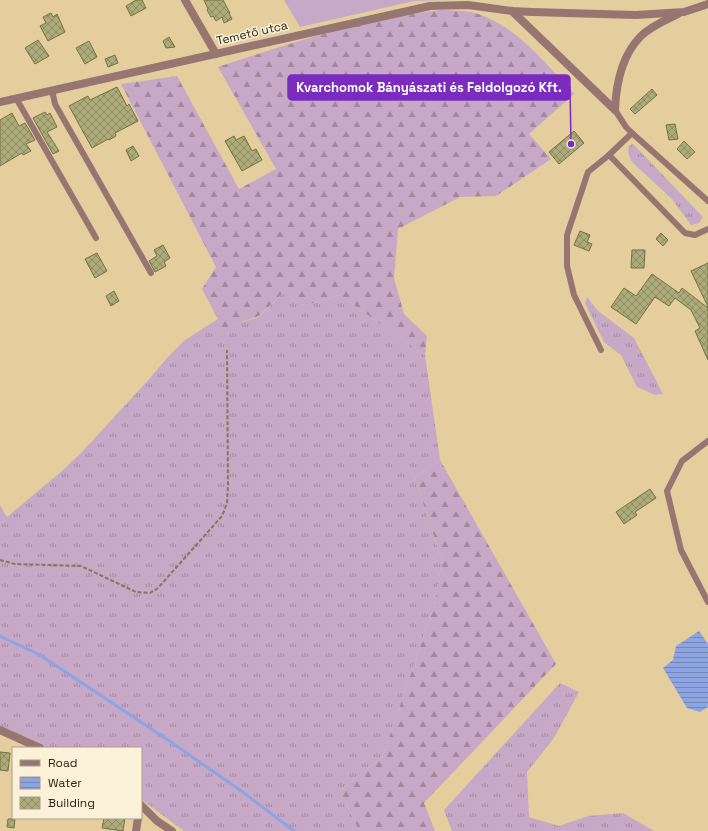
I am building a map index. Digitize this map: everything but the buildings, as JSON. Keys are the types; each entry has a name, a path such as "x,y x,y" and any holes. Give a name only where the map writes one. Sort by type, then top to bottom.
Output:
{"street":[{"path":"185,0 216,54"},
{"path":"615,110 619,76 624,62 641,36 654,27 684,12 708,4"},
{"name":"Temető utca","path":"0,102 430,6 468,5 512,11 623,15 684,12"},
{"path":"512,11 615,110"},
{"path":"0,730 38,747"},
{"path":"142,806 157,821 172,831"},
{"path":"136,831 138,819"}],"lane":[{"path":"52,90 55,104 151,273"},
{"path":"16,98 96,238"},
{"path":"615,110 626,127 632,133 708,201"},
{"path":"601,350 574,295 567,266 567,236 588,172 609,155 632,133"},
{"path":"609,155 685,233 695,235 708,229"},
{"path":"708,441 682,461 667,491 681,550 708,602"}],"path":[{"path":"0,560 15,564 81,566 136,592 150,594 158,588 222,516 227,503 227,350"}],"green space":[{"path":"284,0 442,0 414,1 300,27"},
{"path":"441,10 475,13 504,26 541,58 574,94 529,134 551,159 496,196 460,197 398,229 394,278 404,314 427,336 425,355 339,295 305,306 283,293 259,316 219,330 218,319 202,289 216,267 121,84 177,76 239,189 276,169 218,67 328,32 384,19"},
{"path":"633,144 703,217 699,223 691,225 672,199 631,161 628,152 629,146"},
{"path":"283,293 305,306 339,295 425,355 440,460 415,478 442,561 434,606 382,758 340,790 359,831 184,831 142,800 142,747 46,747 0,726 0,505 7,517 62,471 82,452 185,340 218,319 219,329 259,317"},
{"path":"587,297 598,311 634,338 663,394 655,395 637,387 621,355 604,342 585,303"},
{"path":"440,460 556,664 424,803 435,831 359,831 340,790 382,758 434,606 442,561 415,478"},
{"path":"560,683 579,692 554,738 527,772 529,817 559,826 588,816 623,813 654,831 452,831 444,810"}],"water":[{"path":"699,631 708,644 708,707 700,712 687,708 663,668 673,660 676,646"}],"waterway":[{"path":"0,636 40,655 171,742 244,793 294,831"}],"place":[{"name":"Kvarchomok Bányászati és Feldolgozó Kft.","path":"571,144"}]}
